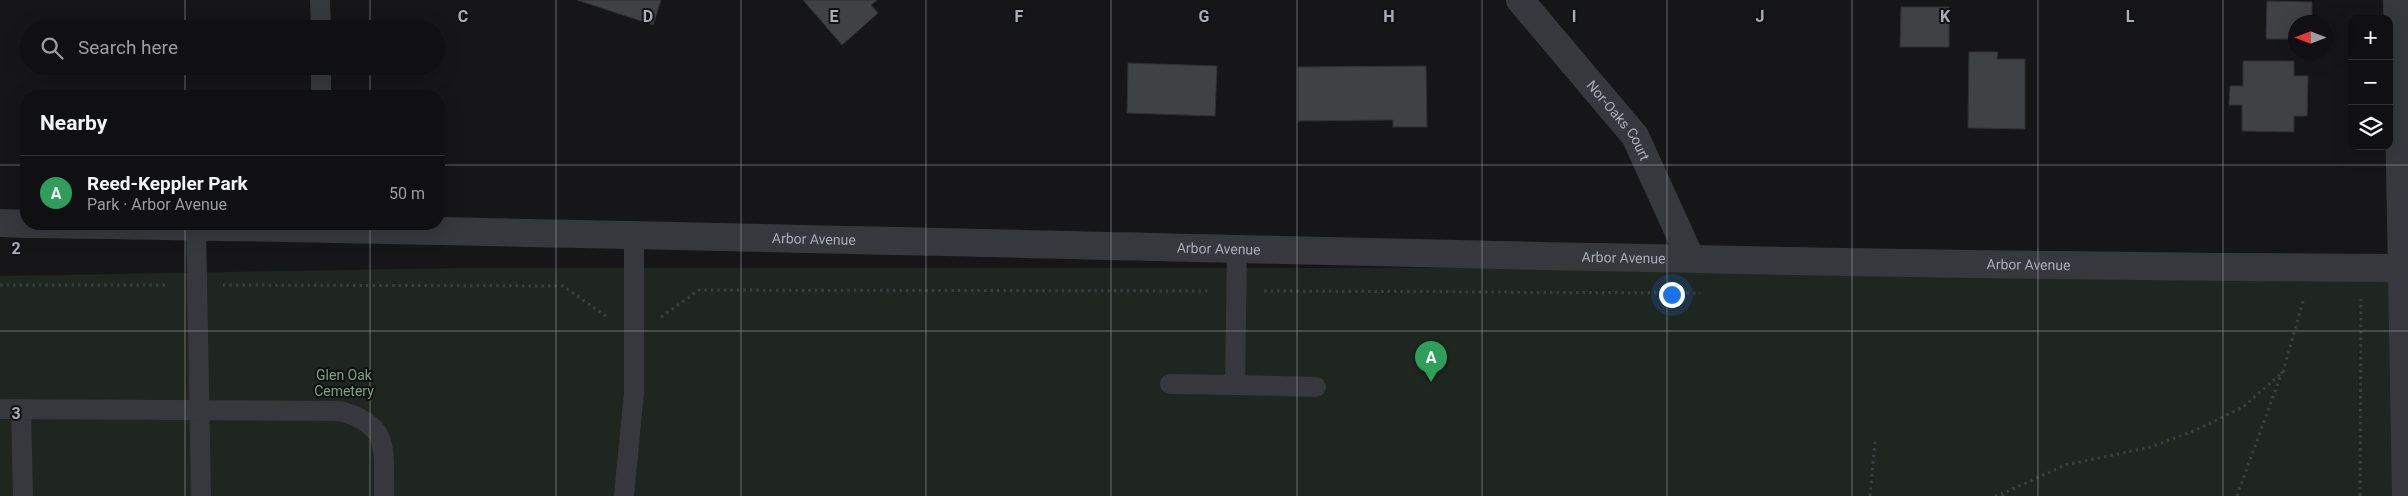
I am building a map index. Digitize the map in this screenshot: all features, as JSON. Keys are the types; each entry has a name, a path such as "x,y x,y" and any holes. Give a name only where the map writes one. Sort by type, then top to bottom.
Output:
{"street":[{"name":"Nor-Oaks Court","path":"1520,0 1635,136 1691,259"},
{"path":"2401,4 2406,268 2406,496"},
{"name":"Arbor Avenue","path":"0,223 20,224"},
{"name":"Arbor Avenue","path":"445,230 1691,259 2406,268"}],"lane":[{"path":"320,0 321,20"},
{"path":"321,75 321,90"},
{"path":"196,230 201,496"},
{"path":"624,496 634,392 634,235"},
{"path":"1236,385 1237,249"},
{"path":"1170,384 1316,387"},
{"path":"0,409 340,411 358,416 371,424 379,434 383,446 384,496"},
{"path":"21,409 23,496"}],"path":[{"path":"0,285 563,286 634,336 699,290 1706,293"},
{"path":"2237,496 2283,372 2305,295 2295,295"},
{"path":"2360,496 2361,295"},
{"path":"1995,496 2065,465 2150,447 2196,430 2243,407 2283,372"},
{"path":"1870,496 1875,442"}],"green space":[{"name":"Glen Oak Cemetery","path":"458,268 2403,268 2406,496 0,496 0,276"}],"building":[{"path":"577,0 661,0 653,25"},
{"path":"803,0 877,0 871,5 878,13 842,45"},
{"path":"2267,1 2312,2 2312,15 2288,15 2288,39 2266,39"},
{"path":"1901,7 1949,7 1949,47 1900,47"},
{"path":"1969,52 1998,52 1997,59 2025,59 2025,129 1968,128"},
{"path":"2243,61 2294,61 2294,76 2308,76 2307,116 2294,116 2294,132 2242,131 2242,105 2229,105 2230,86 2243,86"},
{"path":"1128,63 1217,66 1215,116 1127,113"},
{"path":"1426,66 1427,127 1393,127 1393,120 1298,121 1298,67"}],"place":[{"name":"Reed-Keppler Park","path":"1431,382"}]}
